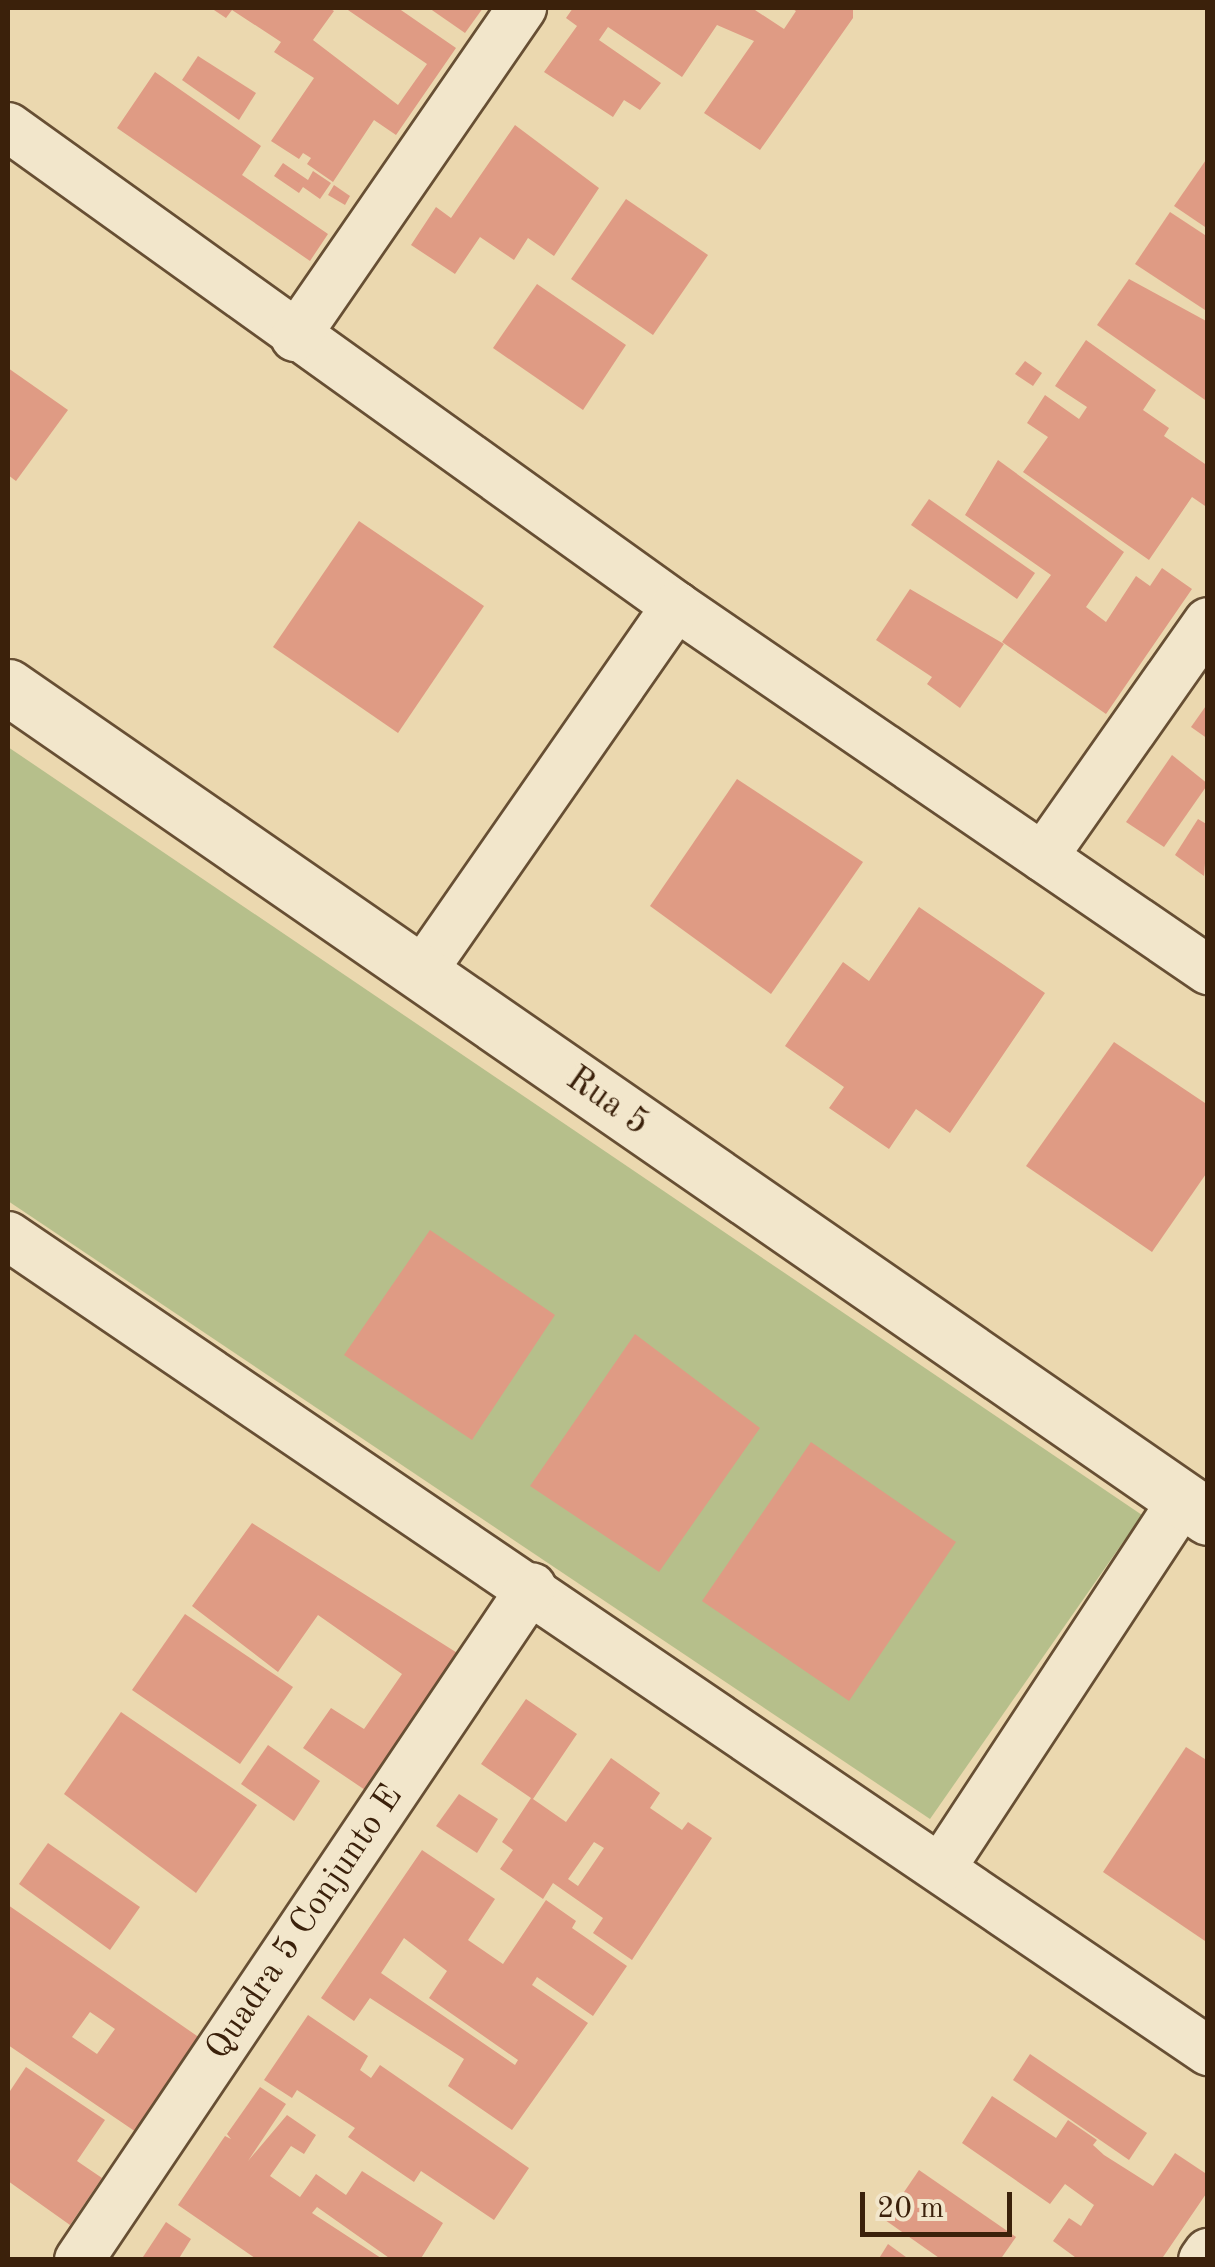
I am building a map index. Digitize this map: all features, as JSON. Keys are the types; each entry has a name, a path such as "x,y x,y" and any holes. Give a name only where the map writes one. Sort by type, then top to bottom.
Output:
{"street":[{"path":"295,337 522,8"},
{"path":"8,128 676,606 1208,970"},
{"path":"421,973 676,606"},
{"path":"1043,857 1208,622"},
{"name":"Rua 5","path":"8,687 1195,1508"},
{"path":"8,1236 532,1587 1208,2051"},
{"path":"941,1868 1195,1508"},
{"name":"Quadra 5 Conjunto E","path":"79,2260 532,1587"}],"green space":[{"path":"8,747 1142,1515 930,1819 8,1201"}],"building":[{"path":"211,8 329,8 334,11 313,40 398,105 427,64 345,8 398,8 456,48 396,135 374,120 333,182 307,164 311,158 303,153 299,159 271,141 314,78 274,52 281,42 232,10 226,18"},
{"path":"429,8 483,8 465,33"},
{"path":"573,8 752,8 784,29 796,11 791,8 853,8 853,18 760,150 704,113 754,41 717,25 682,77 608,27 599,40 661,83 640,110 624,100 613,117 544,72 577,26 566,18"},
{"path":"198,56 256,93 239,120 182,80"},
{"path":"155,72 261,146 242,175 328,234 310,261 117,128"},
{"path":"515,125 599,188 554,256 528,238 514,260 480,237 455,274 411,245 436,207 451,218"},
{"path":"1208,157 1208,229 1174,206"},
{"path":"283,163 308,180 313,171 331,183 320,199 303,187 299,193 274,176"},
{"path":"334,185 350,196 345,205 328,195"},
{"path":"626,199 708,255 653,335 571,279"},
{"path":"1170,212 1208,237 1208,312 1135,264"},
{"path":"1129,279 1208,322 1208,402 1097,325"},
{"path":"537,284 626,345 583,410 493,348"},
{"path":"1086,340 1156,390 1143,410 1169,428 1164,436 1208,466 1208,508 1192,497 1149,560 1023,472 1048,437 1027,423 1045,395 1079,419 1087,407 1055,386"},
{"path":"1025,361 1042,373 1033,386 1015,374"},
{"path":"8,368 68,410 16,481 8,475"},
{"path":"998,460 1124,552 1086,607 1106,622 1136,576 1150,586 1162,568 1192,589 1106,714 1002,642 1051,575 965,515"},
{"path":"929,499 1035,573 1017,599 911,525"},
{"path":"359,521 484,606 398,733 273,647"},
{"path":"910,589 1004,644 960,708 927,684 932,677 876,640"},
{"path":"1208,703 1208,739 1191,727"},
{"path":"1172,755 1208,784 1164,847 1126,822"},
{"path":"737,779 863,862 771,994 650,906"},
{"path":"1198,819 1208,825 1204,876 1175,855"},
{"path":"919,907 1045,993 950,1133 916,1109 889,1149 829,1108 844,1087 785,1046 843,962 869,981"},
{"path":"1114,1042 1208,1105 1208,1171 1152,1252 1026,1166"},
{"path":"430,1230 555,1315 472,1440 344,1355"},
{"path":"635,1334 760,1428 659,1572 530,1486"},
{"path":"811,1442 956,1542 849,1701 702,1601"},
{"path":"252,1523 462,1656 368,1792 303,1748 331,1708 364,1729 402,1674 318,1615 278,1672 192,1606"},
{"path":"185,1614 293,1687 240,1764 132,1690"},
{"path":"526,1699 577,1734 533,1799 566,1822 611,1758 660,1793 650,1808 682,1830 688,1822 712,1838 632,1960 593,1933 603,1918 553,1883 543,1899 500,1869 513,1850 502,1842 531,1798 481,1764","holes":["594,1842 604,1848 578,1886 568,1879"]},
{"path":"121,1712 257,1805 196,1893 64,1794"},
{"path":"268,1745 320,1781 294,1821 241,1784"},
{"path":"1186,1747 1208,1761 1208,1943 1103,1872"},
{"path":"459,1794 498,1819 477,1853 436,1826"},
{"path":"48,1843 140,1907 110,1950 19,1884"},
{"path":"422,1850 495,1899 468,1940 503,1964 546,1900 576,1921 572,1928 627,1966 593,2016 537,1977 532,1985 588,2023 512,2130 448,2086 464,2059 370,1998 354,2021 321,1998","holes":["404,1938 447,1971 429,1998 518,2060 515,2065 381,1973"]},
{"path":"8,1905 200,2038 136,2132 8,2045","holes":["90,2012 115,2029 97,2054 72,2037"]},
{"path":"308,2015 368,2056 360,2070 371,2078 380,2065 529,2168 494,2220 421,2171 414,2182 348,2137 355,2128 297,2090 292,2098 264,2080"},
{"path":"1030,2054 1147,2133 1129,2160 1013,2080"},
{"path":"26,2067 105,2120 77,2161 102,2178 70,2225 8,2181 8,2094"},
{"path":"260,2087 286,2104 248,2161 287,2115 316,2135 304,2154 291,2146 270,2176 300,2197 316,2174 346,2195 362,2171 443,2223 420,2260 392,2260 317,2207 312,2213 384,2260 258,2260 178,2205 225,2136 231,2139 227,2134"},
{"path":"992,2096 1056,2138 1068,2120 1097,2140 1093,2145 1104,2155 1153,2186 1175,2153 1208,2175 1208,2191 1161,2260 1079,2260 1053,2241 1069,2218 1081,2226 1094,2205 1065,2184 1050,2204 962,2143"},
{"path":"919,2170 1016,2237 1000,2260 942,2260 885,2220"},
{"path":"166,2222 191,2239 178,2260 141,2260"},
{"path":"888,2244 910,2260 878,2260"}]}
